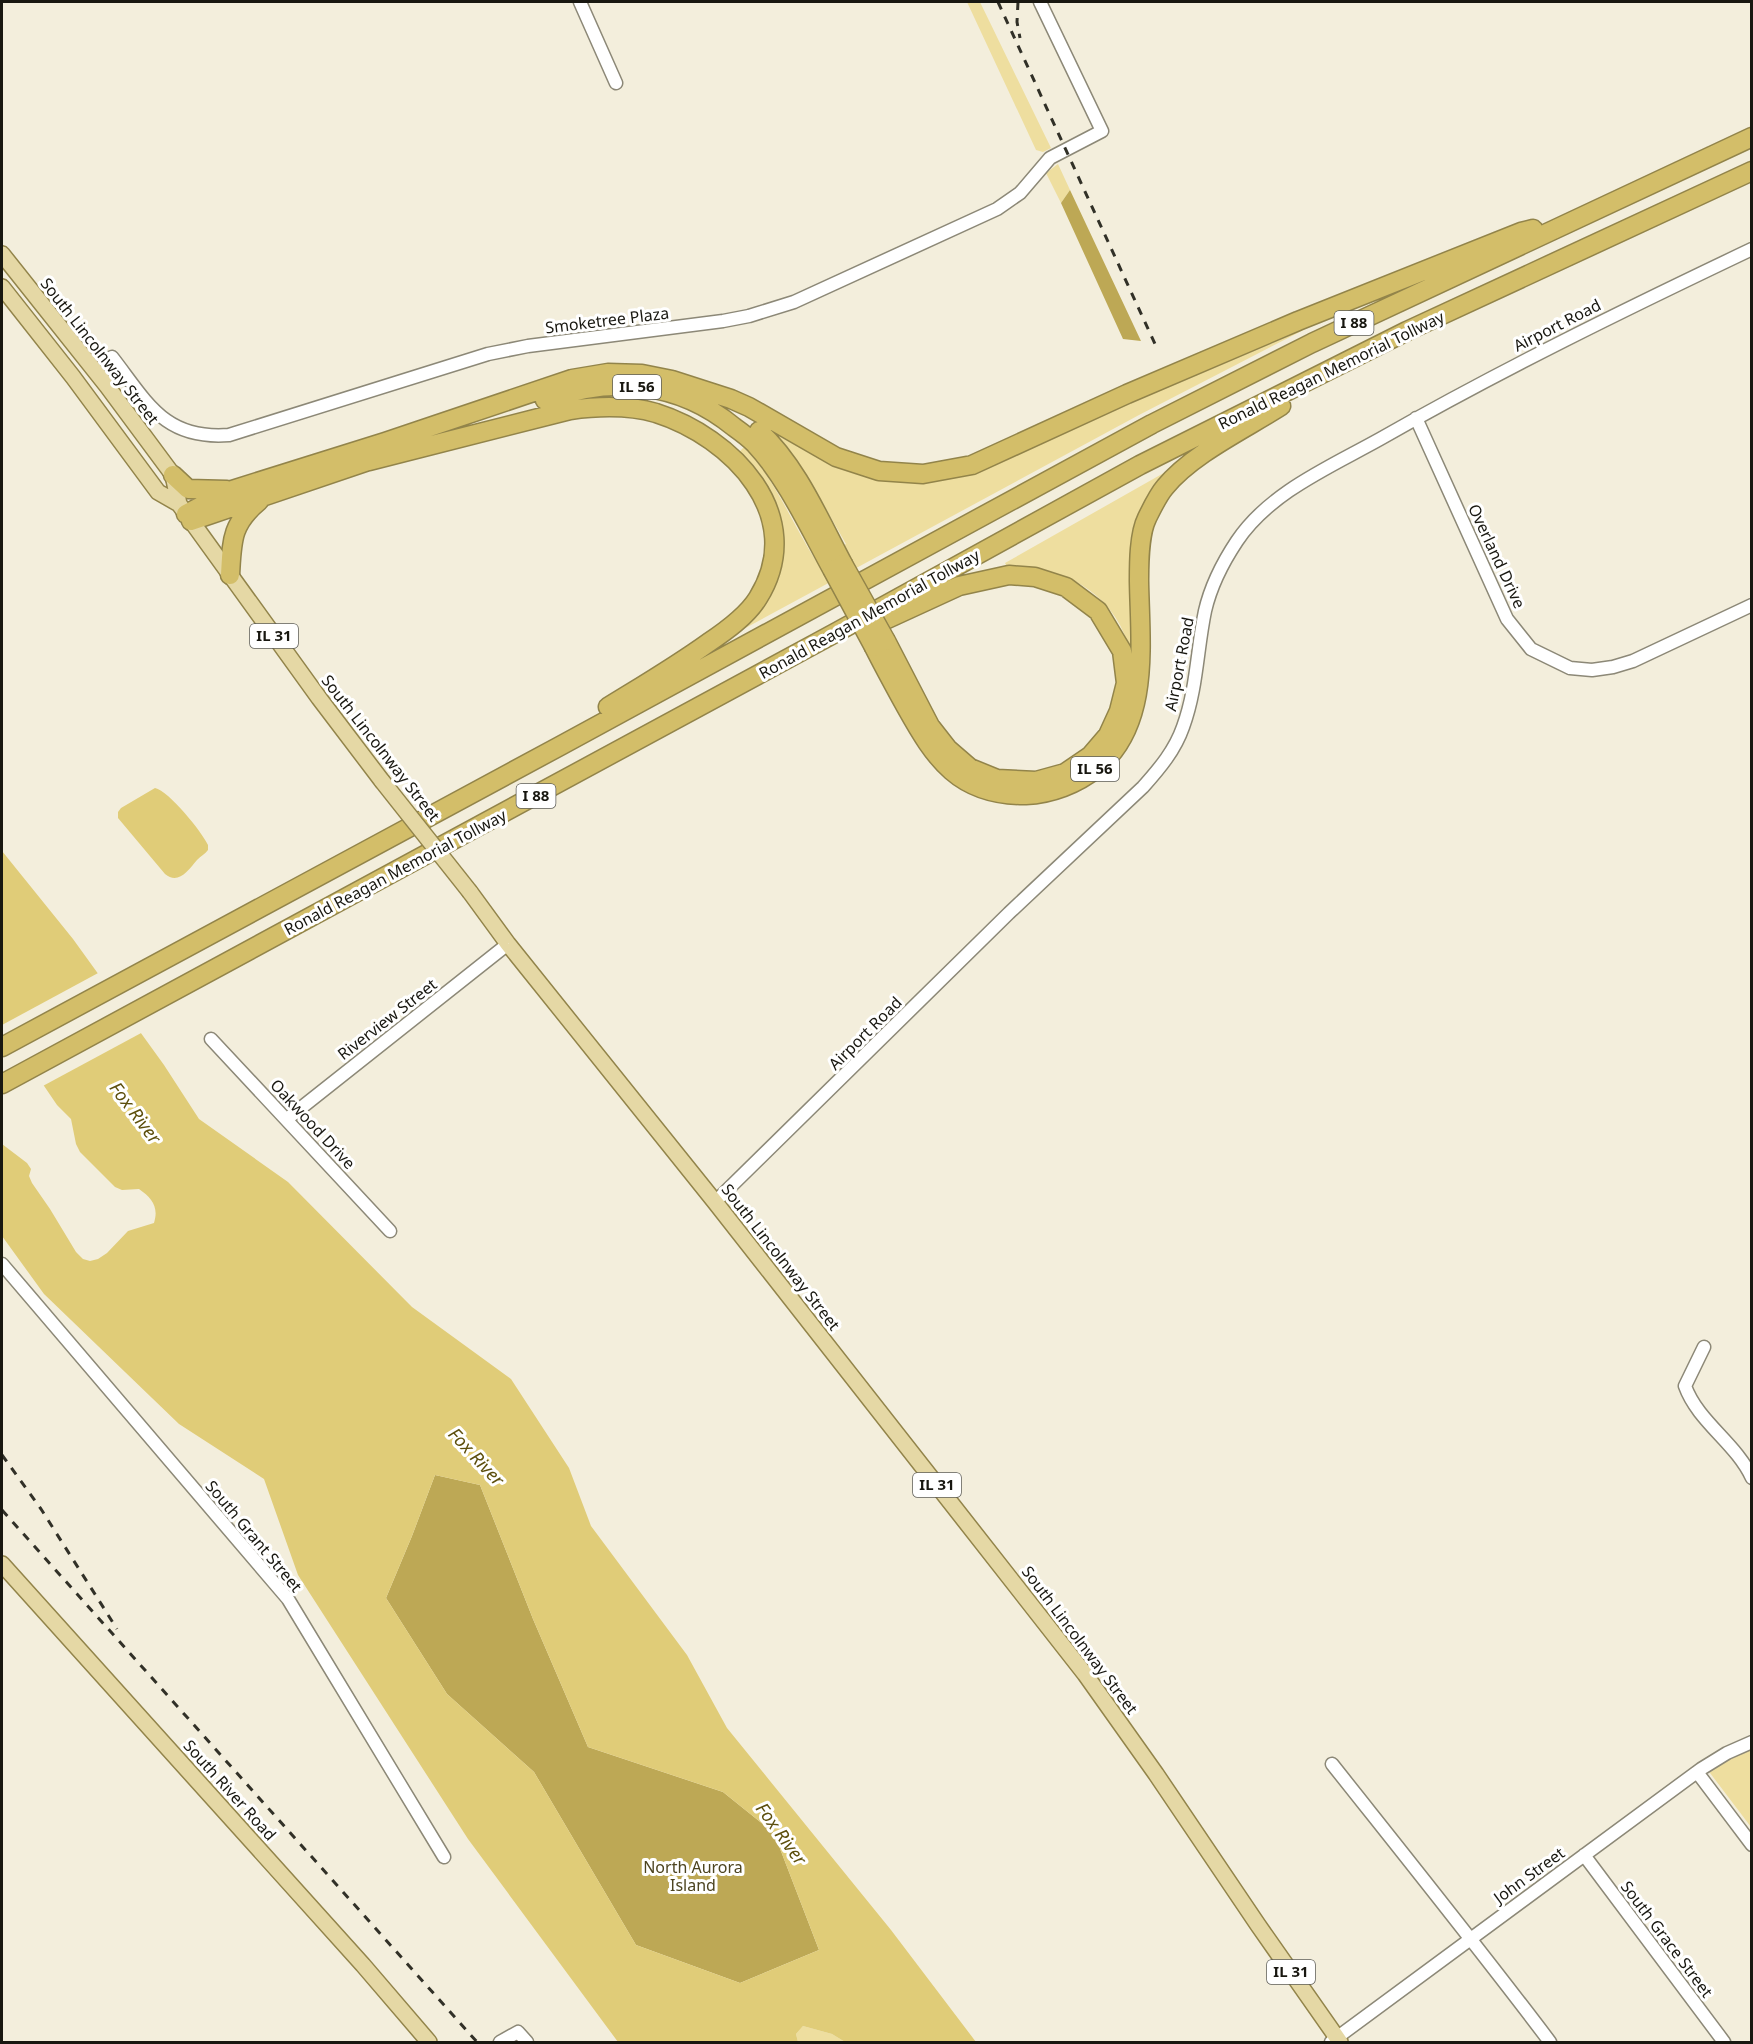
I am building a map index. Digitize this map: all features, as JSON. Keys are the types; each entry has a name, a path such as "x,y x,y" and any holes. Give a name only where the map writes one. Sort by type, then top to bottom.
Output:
{"highway":[{"name":"Ronald Reagan Memorial Tollway","path":"2,1047 1152,424 1312,343 1752,137"},
{"name":"Ronald Reagan Memorial Tollway","path":"2,1084 836,633 1140,465 1407,331 1752,171"},
{"name":"IL 56","path":"186,513 232,490 385,442 572,379 608,373 642,374 672,380 749,406 836,457 879,471 923,474 972,465 1127,394 1298,321 1521,232 1570,222"},
{"name":"IL 56","path":"230,575 232,540 237,524 246,511 263,498 557,395 606,385 644,387 675,393 703,404 755,444 779,476 837,566 880,644 927,745 947,768 974,785 1000,794 1028,795 1059,789 1088,775 1110,757 1129,726 1137,695 1140,661 1139,560 1146,520 1165,487 1195,460 1347,361"},
{"path":"672,380 737,414 761,433 798,480 837,566"},
{"path":"369,461 570,410 597,406 626,407 655,413 681,423 707,437 731,456 756,482 767,503 775,536 774,557 768,579 757,600 722,633 670,670 609,707 561,746"},
{"path":"173,475 188,489 232,490"},
{"path":"186,513 263,498"},
{"path":"836,633 885,620 959,586 1009,574 1035,577 1066,587 1098,611 1122,651 1126,683 1119,711 1108,735 1090,756 1065,773 1036,781 997,779 970,768 948,749 930,726 880,644"}],"main road":[{"name":"South Lincolnway Street","path":"2,254 107,386 173,475 186,513 319,698 382,781 508,944 715,1202 1085,1674 1150,1764 1336,2041"},
{"name":"South Lincolnway Street","path":"2,286 158,492 186,513"},
{"name":"South River Road","path":"2,1564 339,1939 429,2043"}],"street":[{"path":"580,2 616,83"},
{"name":"Smoketree Plaza","path":"112,357 159,416 173,426 199,435 229,435 497,352 723,321 794,302 997,209 1020,193 1050,158 1102,131 1040,2"},
{"name":"Airport Road","path":"715,1202 1160,768 1177,741 1189,706 1211,590 1226,557 1246,529 1273,502 1416,418 1537,353 1752,249"},
{"name":"Overland Drive","path":"1416,418 1507,619 1531,649 1570,668 1592,670 1613,667 1633,661 1752,605"},
{"name":"Riverview Street","path":"287,1119 508,944"},
{"name":"Oakwood Drive","path":"211,1039 390,1231"},
{"name":"South Grant Street","path":"2,1264 288,1599 444,1857"},
{"path":"1704,1347 1685,1386 1690,1400 1745,1464 1752,1478"},
{"name":"John Street","path":"1336,2041 1697,1772 1727,1753 1752,1742"},
{"path":"1332,1764 1550,2043"},
{"path":"1697,1772 1752,1845"},
{"name":"South Grace Street","path":"1584,1855 1724,2043"},
{"path":"500,2043 518,2032 527,2043"}],"shaded area":[{"path":"967,2 980,2 1051,148 1043,152 1036,150"},
{"path":"1058,164 1070,190 1061,203 1046,173"},
{"path":"1323,320 1139,415 738,632 782,539 776,506 765,484 739,452 745,446 774,487 816,561 846,544 807,476 776,434 825,460 865,475 905,481 948,478 971,473 1121,405"},
{"path":"1169,470 1156,487 1133,655 1131,655 1124,633 1114,615 1101,600 1085,588 1068,578 1048,571 1005,563"},
{"path":"1751,1746 1751,1827 1707,1769"},
{"path":"803,2026 832,2034 845,2042 798,2042 796,2034"}],"green space":[{"path":"1070,190 1141,341 1123,339 1061,203"},
{"name":"North Aurora Island","path":"435,1475 480,1485 533,1619 588,1747 723,1792 774,1833 819,1950 740,1983 636,1945 534,1772 447,1694 386,1598"}],"water":[{"path":"155,788 176,804 208,845 208,850 186,872 174,878 165,874 118,818 121,808"},
{"name":"Fox River","path":"2,851 73,939 164,1065 199,1119 288,1182 412,1307 511,1379 569,1468 591,1526 687,1655 727,1728 891,1930 976,2042 845,2042 832,2034 803,2026 796,2034 798,2042 618,2042 468,1839 298,1575 264,1479 179,1424 44,1294 2,1236 2,1144 27,1163 31,1169 29,1176 32,1183 76,1252 83,1259 90,1261 98,1259 128,1231 154,1223 156,1212 151,1199 144,1192 139,1189 122,1190 115,1187 80,1152 71,1119 57,1105 2,1024","holes":["435,1475 480,1485 533,1619 588,1747 723,1792 774,1833 819,1950 740,1983 636,1945 534,1772 447,1694 386,1598"]}],"pier":[{"path":"100,972 143,1032 41,1087 2,1029 2,1025"}],"railway":[{"path":"998,2 1155,344"},
{"path":"1018,2 1017,22 1020,38"},
{"path":"2,1455 41,1509 117,1629"},
{"path":"2,1510 477,2042"}]}
